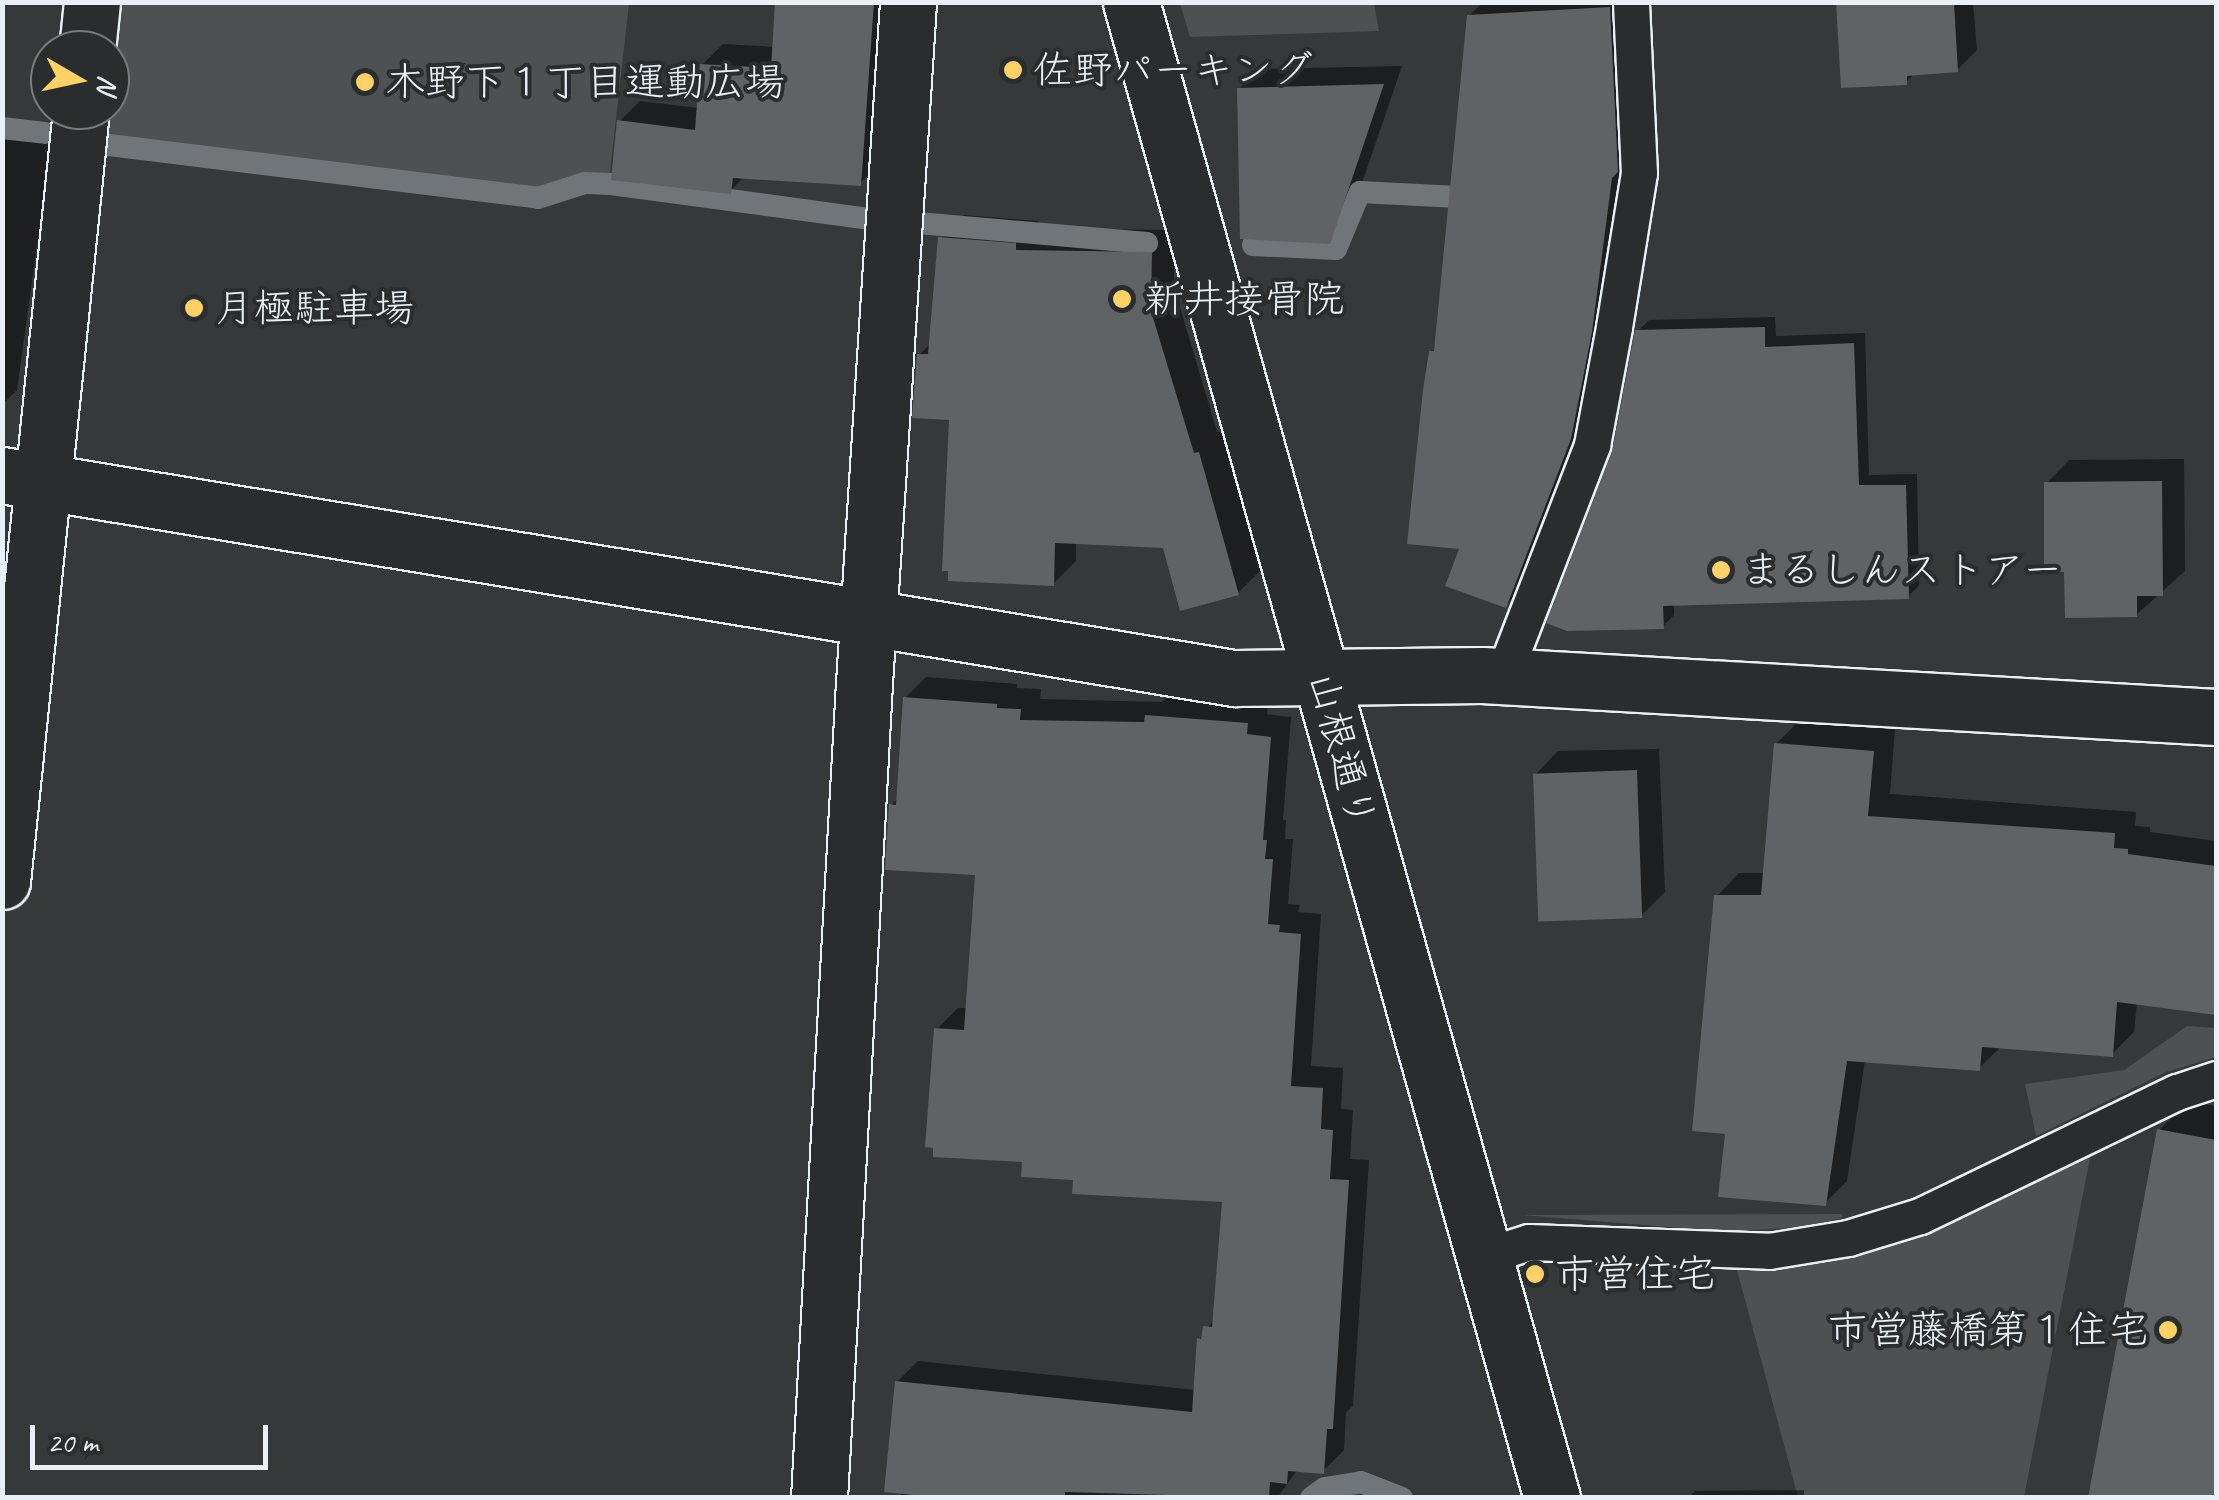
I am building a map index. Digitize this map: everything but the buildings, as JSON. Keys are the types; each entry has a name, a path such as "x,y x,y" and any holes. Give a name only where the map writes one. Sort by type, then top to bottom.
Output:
{"street":[{"path":"89,30 92,2"},
{"path":"819,1498 868,621 908,2"},
{"name":"山根通り","path":"1130,2 1552,1498"},
{"path":"2,880 24,479 78,130"},
{"path":"24,479 868,621 1234,678 1503,676 2216,717"}],"lane":[{"path":"1503,676 1592,445 1602,394 1639,174 1631,2"},
{"path":"1484,1256 1529,1242 1769,1251 1848,1238 1920,1216 2176,1092 2216,1079"}],"shaded area":[{"name":"木野下１丁目運動広場","path":"115,3 629,3 609,181 585,180 540,194 102,138 103,130 130,130 130,30 114,30"},
{"path":"1180,3 1374,3 1379,31 1190,37"},
{"path":"2187,1026 2216,1028 2216,1057 2166,1072 2036,1136 2025,1084 2124,1070"},
{"path":"2091,1153 2024,1497 1798,1497 1737,1270 1768,1267 1978,1207"},
{"path":"1842,1214 1842,1218 1800,1227 1731,1232 1522,1215"}],"waterway":[{"path":"2,128 45,133"},
{"path":"109,145 538,198 585,183 611,184 869,219"},
{"path":"1253,245 1336,249 1360,192 1478,198"},
{"path":"918,223 1147,243"},
{"path":"1311,1498 1325,1488 1361,1482 1402,1498"}],"place":[{"name":"佐野パーキング","path":"1013,70"},
{"name":"木野下１丁目運動広場","path":"365,82"},
{"name":"新井接骨院","path":"1122,299"},
{"name":"月極駐車場","path":"194,308"},
{"name":"まるしんストアー","path":"1721,570"},
{"name":"市営住宅","path":"1535,1274"},
{"name":"市営藤橋第１住宅","path":"2168,1330"}]}
